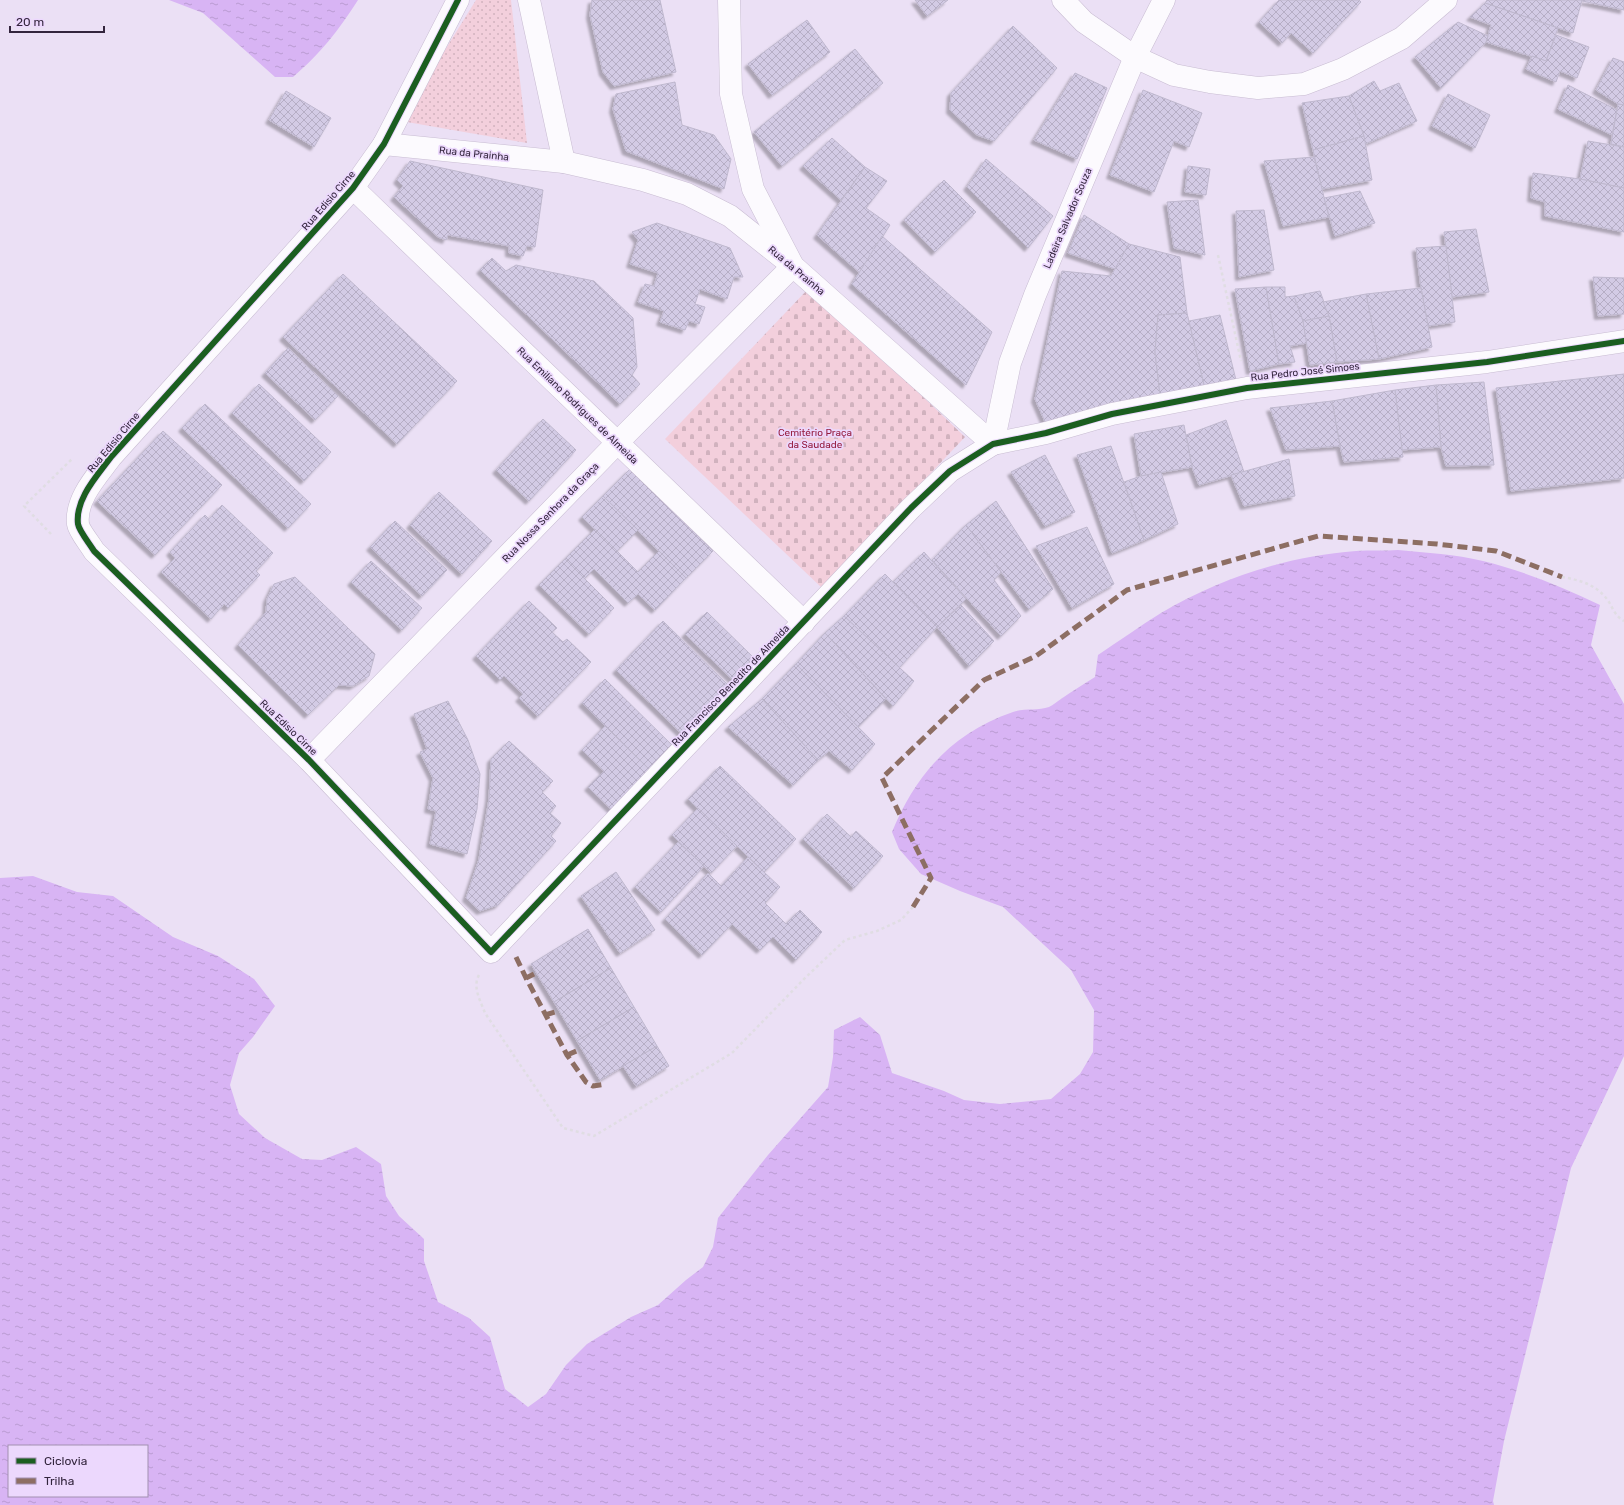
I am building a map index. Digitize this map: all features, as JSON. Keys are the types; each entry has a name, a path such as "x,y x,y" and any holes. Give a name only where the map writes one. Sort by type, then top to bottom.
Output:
{"street":[{"name":"Rua Edisio Cirne","path":"458,0 384,144 353,188 111,457 92,483 79,507 78,526 94,551 309,760 491,952"},
{"path":"529,0 564,162"},
{"path":"729,0 731,94 753,188 793,266"},
{"path":"1063,0 1084,22 1135,57 1174,75 1210,82 1258,88 1304,84 1343,69 1402,38 1446,0"},
{"name":"Ladeira Salvador Souza","path":"993,444 1010,363 1032,302 1135,57 1164,0"},
{"name":"Rua da Prainha","path":"384,144 564,162 643,180 687,194 730,216 793,266 993,444"},
{"name":"Rua Emiliano Rodrigues de Almeida","path":"353,188 804,622"},
{"name":"Rua Nossa Senhora da Graça","path":"309,760 617,443 793,266"},
{"name":"Rua Pedro José Simoes","path":"993,444 1046,433 1112,414 1247,388 1487,362 1624,342"},
{"name":"Rua Francisco Benedito de Almeida","path":"491,952 911,508 950,471 993,444"}],"path":[{"path":"1218,254 1247,388"},
{"path":"52,535 24,506 75,457"},
{"path":"1562,577 1581,580 1596,588 1607,599 1619,619 1624,621"},
{"path":"491,952 477,978 477,992 485,1013 564,1128 594,1136 732,1053 845,940 877,931 901,920 913,907"}],"green space":[{"path":"476,0 511,0 527,143 401,121"},
{"name":"Cemitério Praça da Saudade","path":"809,288 965,437 822,588 665,439"}],"water":[{"path":"169,0 358,0 328,41 303,68 293,77 275,77 203,13"},
{"path":"1398,550 1451,555 1483,561 1543,580 1600,605 1591,645 1624,704 1624,1056 1571,1168 1504,1441 1493,1501 1494,1505 0,1505 0,878 33,876 77,892 113,896 173,937 218,956 254,979 275,1006 253,1037 239,1053 230,1085 239,1114 265,1138 302,1159 322,1160 356,1147 381,1164 386,1196 399,1216 424,1239 424,1261 438,1302 469,1318 490,1337 505,1389 528,1407 546,1394 566,1365 587,1344 631,1317 658,1305 703,1267 713,1247 718,1218 768,1155 828,1087 833,1057 834,1030 860,1017 880,1035 892,1073 944,1091 964,1100 1000,1104 1051,1099 1080,1074 1093,1052 1094,1010 1071,970 1003,907 960,891 921,874 899,849 892,832 912,792 939,758 954,744 972,731 1013,712 1049,707 1095,677 1098,655 1137,628 1184,600 1231,579 1255,571 1305,558 1356,551"}],"building":[{"path":"592,0 660,0 676,72 614,86 603,72 590,15"},
{"path":"915,0 948,0 927,16"},
{"path":"1279,0 1359,0 1361,2 1313,53 1291,33 1282,43 1259,22"},
{"path":"1487,0 1582,0 1573,33 1485,3"},
{"path":"1582,0 1624,0 1624,10 1582,1"},
{"path":"1485,3 1558,28 1546,61 1486,42 1491,25 1470,17"},
{"path":"807,20 830,52 772,95 748,64"},
{"path":"1458,22 1488,36 1486,42 1441,88 1415,57"},
{"path":"1013,26 1057,68 994,141 977,135 950,110 951,93"},
{"path":"1556,35 1589,47 1577,78 1560,71 1556,82 1526,69 1532,56 1546,61"},
{"path":"855,49 883,83 782,166 754,132"},
{"path":"1613,58 1624,62 1624,105 1618,104 1596,90"},
{"path":"1075,73 1107,88 1077,159 1034,140"},
{"path":"1374,81 1380,91 1399,83 1417,121 1365,144 1349,96"},
{"path":"675,82 682,125 714,135 731,159 724,189 626,151 613,109 616,94"},
{"path":"1568,85 1617,110 1612,135 1558,109"},
{"path":"1143,90 1202,113 1189,147 1174,141 1154,192 1110,175"},
{"path":"286,91 331,118 314,147 269,120"},
{"path":"1448,94 1490,115 1475,148 1432,126"},
{"path":"1349,96 1364,136 1313,150 1302,103"},
{"path":"1618,104 1624,105 1624,147 1611,144"},
{"path":"1364,136 1372,180 1322,189 1313,150"},
{"path":"832,138 865,167 841,200 803,166"},
{"path":"1588,141 1624,147 1624,188 1580,179"},
{"path":"1314,157 1329,217 1283,226 1264,161"},
{"path":"986,159 1053,216 1028,248 967,187"},
{"path":"410,161 543,190 535,247 527,246 523,256 509,253 509,246 448,235 446,240 438,237 394,197 403,186 397,180"},
{"path":"1188,166 1210,169 1206,195 1185,192"},
{"path":"865,167 887,181 866,208 890,225 860,273 817,235"},
{"path":"1533,173 1580,179 1624,188 1624,232 1545,216 1545,202 1531,198"},
{"path":"944,180 976,212 935,252 904,220"},
{"path":"1360,191 1375,223 1335,236 1324,198"},
{"path":"1198,200 1205,255 1174,248 1167,202"},
{"path":"1264,210 1274,270 1239,277 1236,211"},
{"path":"1084,215 1129,244 1115,269 1068,253"},
{"path":"657,223 730,248 743,277 734,277 727,299 700,289 695,304 705,307 699,324 689,321 685,330 660,322 664,311 638,302 645,284 654,286 658,273 630,264 638,240 632,232"},
{"path":"1476,229 1489,292 1452,297 1444,232"},
{"path":"882,236 992,332 966,385 852,284"},
{"path":"1129,244 1180,257 1187,313 1158,315 1155,352 1160,395 1046,424 1035,399 1062,271 1111,276"},
{"path":"1446,246 1455,322 1428,326 1416,248"},
{"path":"492,258 506,271 516,265 594,281 633,318 637,367 632,375 640,384 620,404 480,270"},
{"path":"343,274 457,381 397,444 283,337"},
{"path":"1593,277 1624,278 1624,314 1598,316"},
{"path":"1266,287 1279,364 1250,371 1235,289"},
{"path":"1266,287 1285,287 1285,297 1294,296 1303,321 1307,343 1290,346 1295,362 1279,364"},
{"path":"1421,288 1432,347 1379,359 1366,294"},
{"path":"1320,291 1329,316 1303,321 1294,296"},
{"path":"1366,294 1379,359 1337,362 1329,316 1323,302"},
{"path":"1187,313 1205,389 1160,395 1155,352 1158,315"},
{"path":"1220,315 1236,380 1205,389 1189,321"},
{"path":"1329,316 1337,362 1310,365 1303,321"},
{"path":"288,348 338,396 315,420 265,373"},
{"path":"1624,374 1624,478 1511,491 1496,388"},
{"path":"1484,382 1494,465 1446,466 1441,447 1436,385"},
{"path":"259,384 331,452 304,481 232,413"},
{"path":"1436,385 1441,447 1401,450 1395,390"},
{"path":"1395,390 1403,457 1344,462 1332,401"},
{"path":"1332,401 1340,446 1286,450 1270,408"},
{"path":"205,404 311,504 288,528 182,428"},
{"path":"543,419 576,450 529,501 496,470"},
{"path":"1226,420 1244,472 1199,485 1192,467 1186,435"},
{"path":"1184,425 1192,467 1141,476 1134,434"},
{"path":"163,431 222,485 155,555 97,501"},
{"path":"1111,446 1144,540 1112,553 1077,455"},
{"path":"1045,455 1075,512 1045,526 1011,472"},
{"path":"1289,459 1295,496 1244,506 1231,475"},
{"path":"630,469 713,551 686,578 603,496"},
{"path":"1161,472 1178,524 1144,540 1124,482 1141,476"},
{"path":"439,492 492,541 462,574 410,525"},
{"path":"603,496 638,530 617,551 582,517"},
{"path":"996,501 1053,589 1029,609 966,525"},
{"path":"222,505 273,553 256,571 260,575 228,608 224,604 211,619 161,572 175,558 170,552 205,515 209,519"},
{"path":"395,521 447,570 422,596 370,547"},
{"path":"966,525 1001,572 994,580 1021,616 1001,636 932,560"},
{"path":"1087,527 1114,584 1072,608 1036,546"},
{"path":"595,529 638,572 659,551 686,578 655,610 638,594 628,603 594,569 584,579 565,559"},
{"path":"924,552 966,599 937,627 893,582"},
{"path":"565,559 614,608 589,634 539,585"},
{"path":"371,561 422,608 402,630 351,582"},
{"path":"885,574 937,627 899,668 844,616"},
{"path":"295,577 375,654 369,676 353,686 339,685 308,715 238,645 266,612 267,599 274,584"},
{"path":"529,601 557,628 552,632 563,642 567,639 591,662 538,716 519,698 523,694 504,676 500,680 476,656"},
{"path":"961,605 994,641 969,666 937,627"},
{"path":"707,612 754,658 733,680 685,634"},
{"path":"844,616 914,681 893,706 825,633"},
{"path":"663,621 730,687 683,735 616,670"},
{"path":"825,633 886,699 858,727 796,664"},
{"path":"796,664 875,744 852,770 829,751 818,760 762,699"},
{"path":"605,679 675,748 652,772 582,703"},
{"path":"762,699 818,760 793,785 728,727"},
{"path":"448,701 468,740 480,774 477,809 467,854 430,844 436,811 428,809 433,778 420,752 427,749 414,714"},
{"path":"605,726 652,772 613,811 588,787 604,771 582,750"},
{"path":"509,741 553,781 542,792 556,806 550,813 561,823 551,836 556,841 498,905 480,911 466,898 479,859 489,799 491,759"},
{"path":"720,766 796,839 764,872 688,799"},
{"path":"698,808 737,846 711,873 672,835"},
{"path":"827,814 851,837 856,831 883,856 854,888 803,839"},
{"path":"678,842 704,866 661,912 635,887"},
{"path":"748,857 780,887 765,903 786,924 800,910 822,932 796,960 773,937 760,950 732,924 702,955 665,919 708,873 721,886"},
{"path":"616,872 655,930 620,953 581,896"},
{"path":"588,929 611,968 554,1002 531,964"},
{"path":"611,968 634,1007 577,1041 554,1002"},
{"path":"634,1007 657,1046 600,1080 577,1041"},
{"path":"657,1046 669,1066 636,1086 623,1066"}],"marked path":[{"path":"913,907 931,878 882,778 984,680 1036,656 1127,590 1318,536 1437,544 1496,551 1562,577"},
{"path":"516,957 567,1055 586,1082 593,1086 606,1084"},
{"path":"526,978 534,974"},
{"path":"545,1015 555,1012"},
{"path":"567,1055 579,1050"}],"cycle path":[{"path":"458,0 384,144 353,188 111,457 83,497 78,515 78,524 82,534 94,551 309,760 491,952 911,508 950,471 993,444 1046,433 1112,414 1247,388 1487,362 1624,341"}]}
